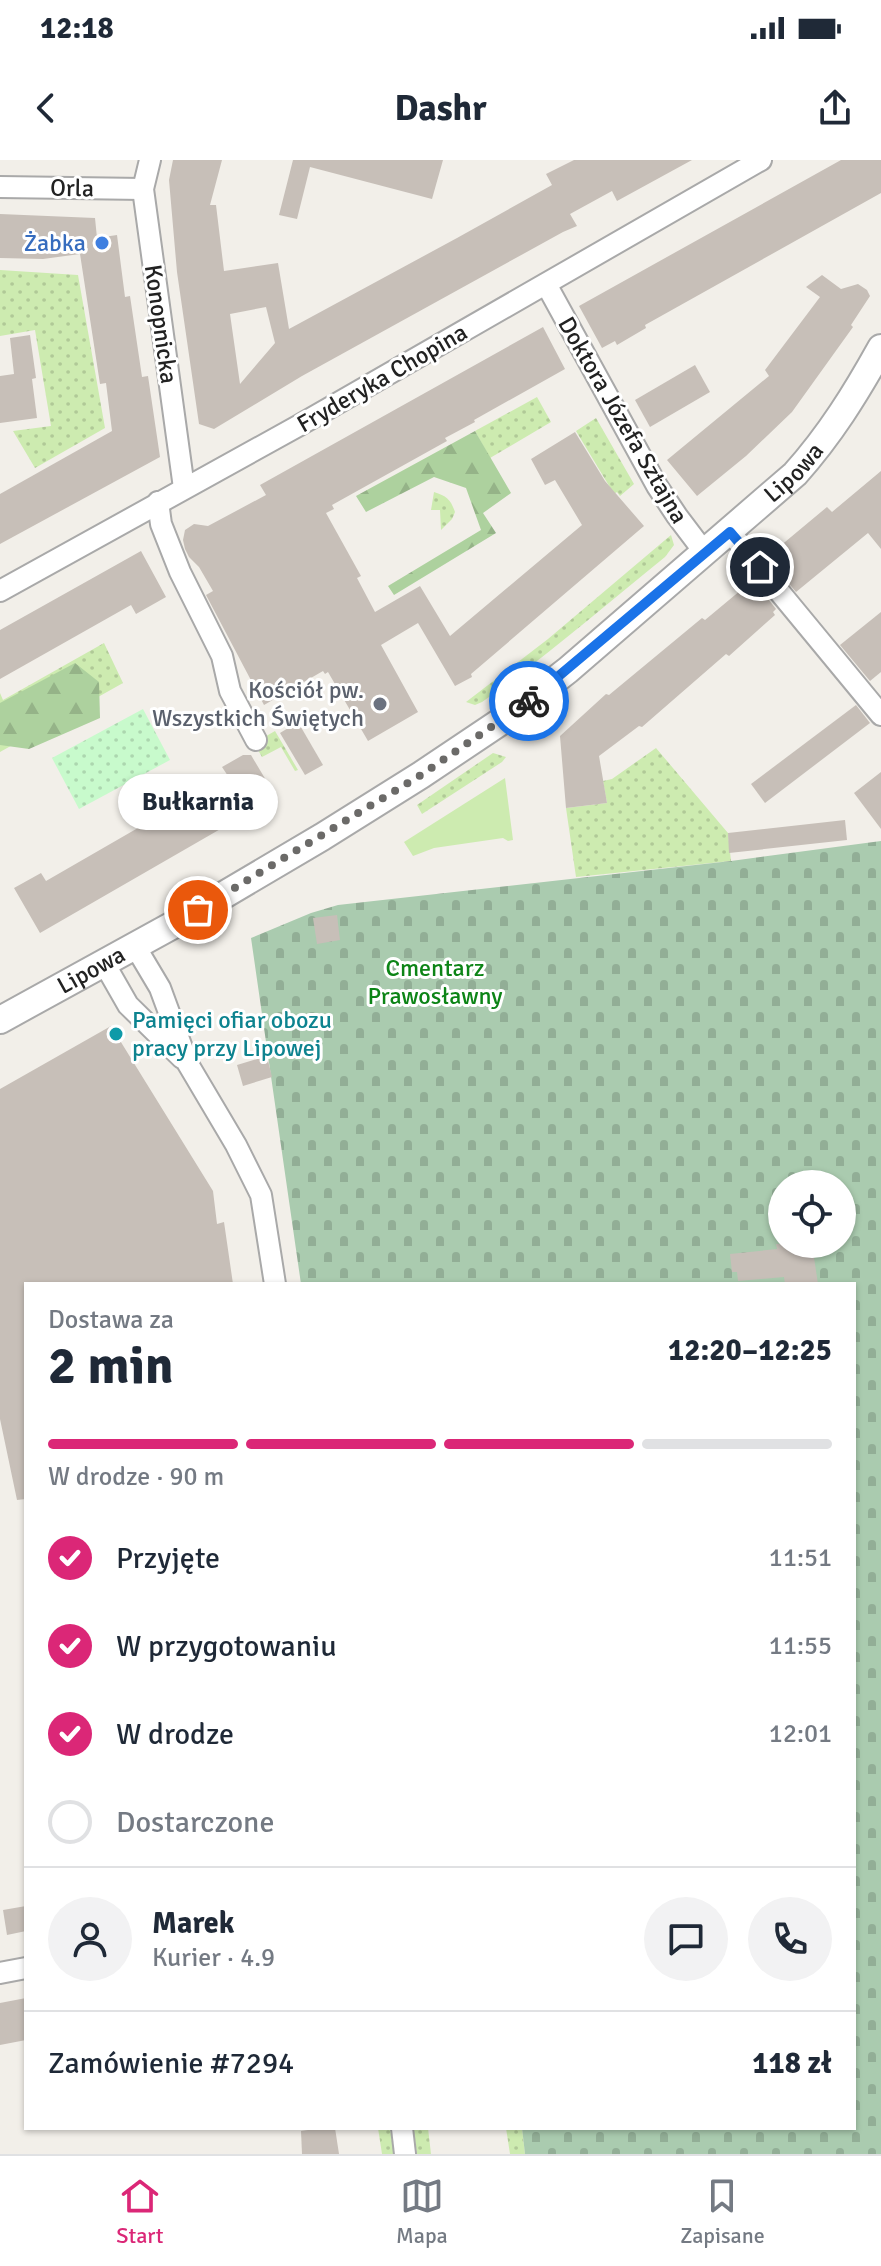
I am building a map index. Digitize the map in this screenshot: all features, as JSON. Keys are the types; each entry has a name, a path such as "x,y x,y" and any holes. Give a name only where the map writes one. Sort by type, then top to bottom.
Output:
{"street":[{"name":"Konopnicka","path":"150,160 143,189 184,488"},
{"name":"Fryderyka Chopina","path":"0,591 761,160"},
{"name":"Orla","path":"0,187 143,189"},
{"name":"Doktora Józefa Sztajna","path":"546,284 657,486 705,553"},
{"name":"Lipowa","path":"0,1020 322,837 509,716 568,670 795,474 841,417 881,348"},
{"path":"158,502 161,524 180,572 222,656 230,691 256,740"},
{"path":"730,532 881,715"},
{"path":"135,946 160,988 188,1064 236,1145 261,1195 275,1282"},
{"path":"104,963 128,1005 188,1064"},
{"path":"0,1973 24,1968"},
{"path":"402,2130 405,2154"}],"green space":[{"path":"0,270 78,275 105,428 35,468 13,431 51,426 35,330 0,336"},
{"path":"537,397 551,422 490,458 475,431"},
{"path":"596,418 634,484 620,496 617,492 614,494 576,431"},
{"path":"475,431 511,493 483,513 496,533 394,595 388,586 481,530 466,488 434,477 366,512 356,496"},
{"path":"434,492 448,499 455,512 441,530 440,510 431,510"},
{"path":"671,535 674,545 665,557 575,631 482,702 475,705 466,702 548,639"},
{"path":"104,643 123,683 0,752 0,693 3,700"},
{"path":"75,663 99,682 100,718 29,749 0,745 0,703"},
{"path":"143,709 170,760 79,809 52,758"},
{"path":"275,731 298,770 295,771 281,747 262,757 254,743"},
{"path":"656,748 728,833 731,861 576,877 566,808 607,803 603,781 612,779"},
{"path":"493,753 506,757 422,814 417,805"},
{"path":"505,778 513,840 503,838 434,848 413,856 404,842"},
{"name":"Cmentarz Prawosławny","path":"881,841 881,2154 525,2154 522,2130 856,2130 856,1282 301,1282 251,938 338,905"},
{"path":"378,2130 390,2130 394,2154 382,2154"},
{"path":"413,2130 428,2130 431,2154 417,2154"},
{"path":"506,2130 522,2130 525,2154 510,2154"}],"building":[{"path":"173,160 222,160 210,205 216,205 224,271 278,263 289,329 552,185 546,174 574,160 692,160 617,201 612,191 570,214 577,226 302,376 214,429 199,424 177,272 169,180","holes":["266,307 275,343 240,384 230,314"]},
{"path":"293,160 443,160 432,199 310,167 297,219 279,215"},
{"path":"841,160 881,160 881,193 645,325 646,328 617,345 615,341 602,348 579,306"},
{"path":"0,214 95,218 97,238 117,235 125,297 130,296 142,377 148,376 160,457 0,544 0,494 112,431 106,383 100,384 80,254 43,259 0,258"},
{"path":"822,275 841,289 858,284 867,290 870,296 851,325 853,327 792,412 746,456 697,496 667,460 769,376 765,370 820,297 806,287"},
{"path":"543,327 565,369 474,420 445,438 447,441 332,505 334,509 326,513 361,576 357,578 375,612 420,586 450,636 582,525 555,480 545,485 531,459 575,432 605,481 644,526 471,674 472,677 455,686 418,623 381,645 418,712 368,741 328,672 325,674 323,671 264,705 206,595 213,591 185,549 185,530 194,524 208,526 266,495 260,485"},
{"path":"30,335 37,418 0,423 0,376 14,374 10,338"},
{"path":"695,365 710,392 650,427 635,400"},
{"path":"881,471 881,549 868,533 796,592 767,557 827,507 832,512"},
{"path":"141,551 166,597 136,614 131,605 0,679 0,630"},
{"path":"753,580 776,609 773,612 775,615 642,727 639,726 599,756 607,803 566,808 560,736 606,694 609,695"},
{"path":"881,612 881,672 870,681 840,645"},
{"path":"856,705 870,723 765,803 751,784"},
{"path":"298,722 323,765 305,775 280,733"},
{"path":"243,755 251,755 276,797 40,933 14,888 41,873 46,881 228,776 222,767"},
{"path":"881,772 881,829 854,793"},
{"path":"845,820 847,840 729,853 728,833"},
{"path":"337,915 340,940 317,944 313,918"},
{"path":"111,1026 213,1191 217,1224 224,1222 233,1282 24,1282 24,1499 17,1500 0,1419 0,1089"},
{"path":"267,1056 272,1077 243,1086 237,1065"},
{"path":"768,1250 768,1258 814,1258 818,1282 785,1282 784,1277 738,1281 737,1272 732,1272 730,1254"},
{"path":"24,1906 24,1931 7,1935 3,1910"},
{"path":"24,1998 24,2040 0,2045 0,2003"},
{"path":"335,2130 339,2154 302,2154 301,2131"}],"way so far":[{"path":"198,910 421,775 529,701"}],"place":[{"name":"Żabka","path":"102,243"},
{"name":"Kościół pw. Wszystkich Świętych","path":"380,704"},
{"name":"Bułkarnia","path":"198,910"},
{"name":"Pamięci ofiar obozu pracy przy Lipowej","path":"116,1034"}],"route":[{"path":"529,701 730,532 760,567"}]}
